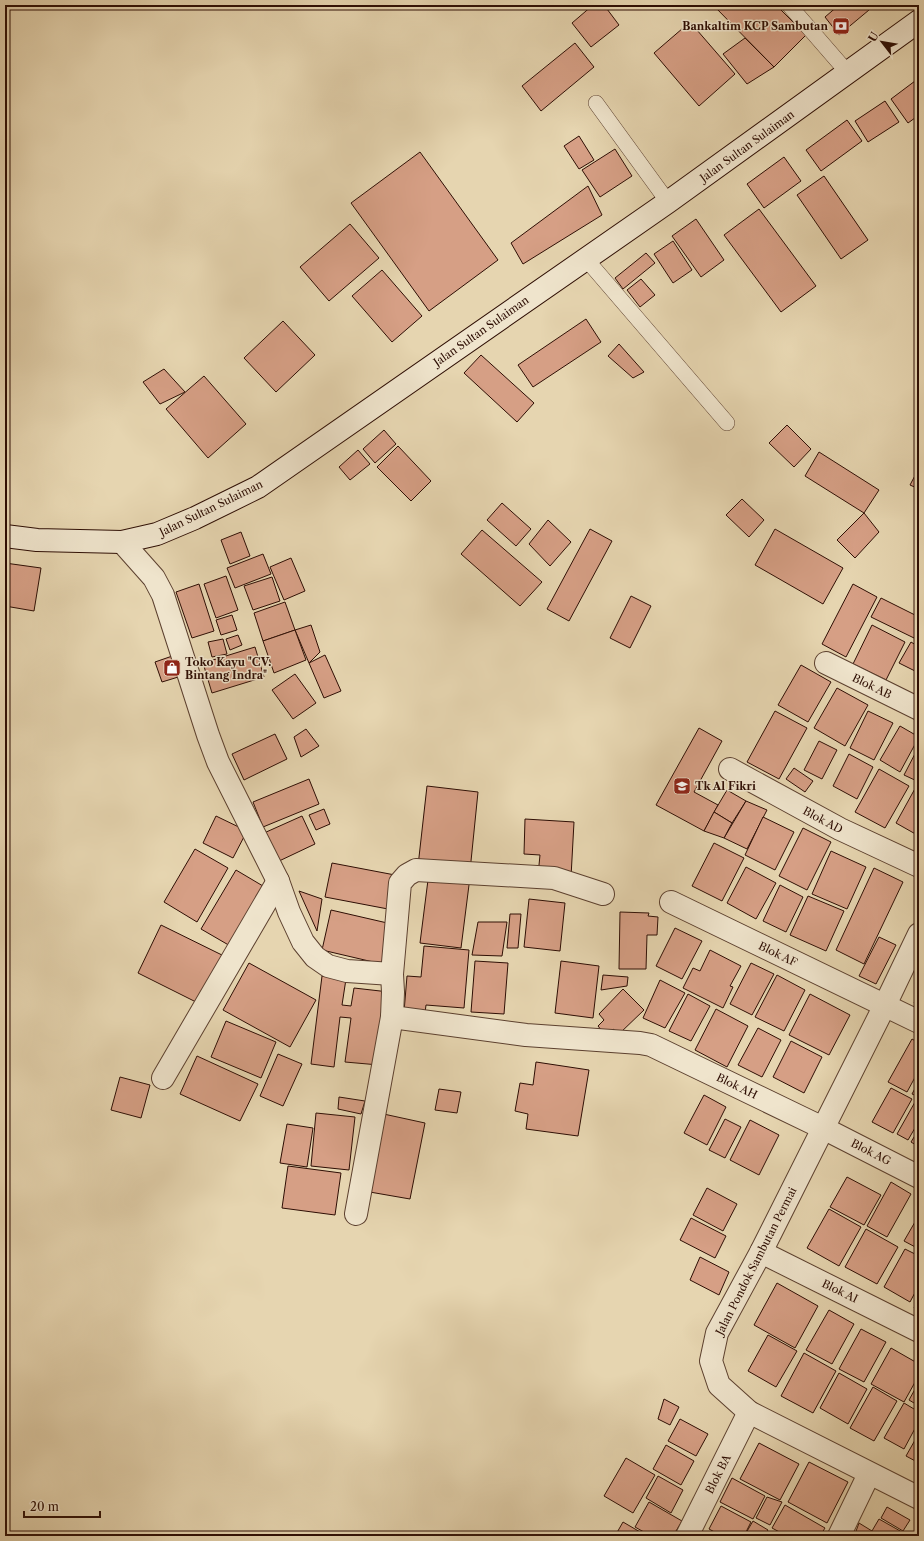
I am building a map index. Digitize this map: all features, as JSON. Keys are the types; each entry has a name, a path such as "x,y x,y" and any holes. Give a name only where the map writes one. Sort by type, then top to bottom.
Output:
{"street":[{"name":"Jalan Sultan Sulaiman","path":"5,536 37,540 122,542 157,534 195,518 258,487 668,202 919,21"},
{"path":"122,542 154,578 163,595 218,762 278,881 289,912 303,942 315,957 328,966 346,971 392,974"},
{"name":"Blok AB","path":"826,663 919,709"},
{"name":"Blok AD","path":"730,769 840,829 919,866"},
{"path":"356,1214 392,1017 392,974 400,883 407,875 416,870 554,878 603,894"},
{"path":"163,1078 278,881"},
{"name":"Blok AF","path":"671,902 919,1022"},
{"name":"Jalan Pondok Sambutan Permai","path":"919,934 824,1128 718,1333 711,1361 719,1385 749,1412 919,1498"},
{"name":"Blok AH","path":"392,1017 526,1035 645,1044 824,1128"},
{"name":"Blok AG","path":"824,1128 919,1177"},
{"name":"Blok AI","path":"761,1252 919,1331"},
{"name":"Blok BA","path":"687,1536 749,1412"},
{"path":"840,1536 870,1474"}],"lane":[{"path":"789,5 848,73"},
{"path":"596,103 668,202"},
{"path":"586,259 727,423"}],"building":[{"path":"593,5 604,5 619,25 591,47 572,23"},
{"path":"713,5 776,5 806,35 774,67"},
{"name":"Bankaltim KCP Sambutan","path":"839,5 865,5 869,10 839,35 825,17"},
{"path":"690,22 735,74 699,106 654,53"},
{"path":"745,38 774,67 747,84 723,54"},
{"path":"575,43 594,67 541,111 522,86"},
{"path":"919,78 919,115 908,123 891,99"},
{"path":"885,101 899,122 868,142 855,121"},
{"path":"847,120 862,141 821,171 806,150"},
{"path":"579,136 594,160 579,169 564,146"},
{"path":"615,149 632,176 600,197 582,170"},
{"path":"420,152 498,260 429,311 351,203"},
{"path":"784,157 801,181 764,208 747,184"},
{"path":"824,176 868,240 841,259 797,195"},
{"path":"588,186 602,215 523,264 511,243"},
{"path":"759,209 816,286 781,312 724,235"},
{"path":"696,219 724,260 701,277 672,236"},
{"path":"350,224 379,258 329,301 300,267"},
{"path":"673,241 692,270 673,283 654,254"},
{"path":"646,253 655,263 623,289 615,278"},
{"path":"382,270 422,316 392,342 352,296"},
{"path":"641,279 655,295 640,307 627,290"},
{"path":"586,319 601,342 533,387 518,365"},
{"path":"283,321 315,355 276,392 244,358"},
{"path":"619,344 644,372 633,378 608,356"},
{"path":"481,355 534,403 517,422 464,373"},
{"path":"164,369 185,392 160,404 143,382"},
{"path":"204,376 246,424 208,458 166,409"},
{"path":"787,425 811,449 794,467 769,443"},
{"path":"384,430 396,444 375,463 363,449"},
{"path":"398,446 431,481 411,501 377,467"},
{"path":"358,450 370,464 350,480 339,467"},
{"path":"819,452 879,490 864,513 805,476"},
{"path":"919,468 919,489 910,485"},
{"path":"742,499 764,520 749,537 726,515"},
{"path":"502,503 531,529 516,546 487,520"},
{"path":"864,513 879,532 855,558 837,540"},
{"path":"548,520 571,542 550,566 529,544"},
{"path":"590,529 612,541 569,621 547,609"},
{"path":"775,529 843,568 823,604 755,565"},
{"path":"482,530 542,582 520,606 461,554"},
{"path":"241,532 250,556 230,564 221,540"},
{"path":"263,554 271,574 235,588 227,568"},
{"path":"291,558 305,591 284,600 270,567"},
{"path":"5,563 41,568 34,611 5,606"},
{"path":"226,576 238,610 216,618 204,584"},
{"path":"272,577 280,601 253,610 244,586"},
{"path":"199,584 214,631 192,638 176,592"},
{"path":"853,584 877,597 846,657 822,644"},
{"path":"631,596 651,606 630,648 610,638"},
{"path":"881,598 919,617 919,626 914,638 871,617"},
{"path":"285,602 295,630 263,641 254,613"},
{"path":"232,615 237,630 221,635 216,620"},
{"path":"311,625 320,652 309,663 295,630"},
{"path":"872,625 905,642 886,680 853,664"},
{"path":"295,630 306,660 274,673 263,641"},
{"path":"238,635 242,645 230,650 226,639"},
{"path":"223,639 227,654 212,657 208,642"},
{"path":"911,642 919,647 919,673 899,663"},
{"path":"255,647 264,677 212,693 203,663"},
{"name":"Toko Kayu \"CV. Bintang Indra\"","path":"181,653 188,674 162,682 155,662"},
{"path":"325,655 341,691 324,698 309,663"},
{"path":"801,665 831,682 808,722 778,705"},
{"path":"295,674 316,703 293,719 272,690"},
{"path":"837,688 868,705 845,746 814,728"},
{"path":"775,711 807,728 779,779 747,762"},
{"path":"868,711 893,723 874,760 850,748"},
{"path":"900,726 919,737 900,772 880,760"},
{"name":"Tk Al Fikri","path":"699,728 722,741 694,792 718,805 704,831 656,805"},
{"path":"306,729 319,746 301,757 294,737"},
{"path":"275,734 287,759 244,780 232,754"},
{"path":"819,741 837,750 822,779 804,770"},
{"path":"919,746 919,782 904,775"},
{"path":"849,754 873,767 857,799 833,786"},
{"path":"794,768 813,781 805,792 786,779"},
{"path":"879,769 909,786 885,828 855,812"},
{"path":"309,779 319,804 263,827 253,802"},
{"path":"917,785 919,786 919,836 896,823"},
{"path":"427,786 478,792 470,871 418,866"},
{"path":"727,790 746,801 732,823 714,812"},
{"path":"746,801 767,810 747,849 724,838"},
{"path":"324,809 330,824 316,830 309,815"},
{"path":"714,812 732,823 724,838 704,831"},
{"path":"216,816 247,831 233,858 203,843"},
{"path":"302,816 315,844 277,862 264,833"},
{"path":"763,817 794,832 775,870 745,855"},
{"path":"525,819 574,822 571,877 538,875 540,855 524,854"},
{"path":"803,828 831,842 807,890 779,876"},
{"path":"714,843 744,858 722,901 692,886"},
{"path":"195,849 228,868 197,922 164,902"},
{"path":"831,851 866,867 847,909 812,894"},
{"path":"332,863 395,875 388,909 325,897"},
{"path":"746,867 776,883 756,919 727,903"},
{"path":"874,868 903,882 864,964 836,950"},
{"path":"236,870 268,889 232,947 201,929"},
{"path":"429,872 470,877 461,948 420,943"},
{"path":"780,885 803,897 786,932 763,921"},
{"path":"299,891 322,899 317,931"},
{"path":"808,896 844,911 826,951 790,935"},
{"path":"529,899 565,903 560,951 524,947"},
{"path":"331,910 396,925 386,965 322,950"},
{"path":"620,912 649,913 648,916 658,917 657,935 647,935 646,969 619,969"},
{"path":"510,914 521,914 518,948 507,948"},
{"path":"478,922 507,922 502,956 472,955"},
{"path":"161,925 226,957 202,1005 138,973"},
{"path":"675,928 702,941 682,979 656,966"},
{"path":"879,937 896,945 876,984 859,976"},
{"path":"424,946 469,950 464,1008 426,1005 425,1013 404,1012 407,976 421,977"},
{"path":"710,950 741,966 730,986 733,987 723,1008 683,988 693,968 700,971"},
{"path":"475,961 508,963 504,1014 471,1012"},
{"path":"561,961 599,966 593,1018 555,1013"},
{"path":"249,963 316,1000 290,1047 223,1010"},
{"path":"751,963 774,974 752,1015 730,1004"},
{"path":"603,975 628,977 627,986 601,990"},
{"path":"777,975 805,990 784,1031 755,1017"},
{"path":"322,976 346,979 342,1005 351,1006 354,988 389,992 379,1065 345,1062 351,1018 340,1017 334,1067 311,1064"},
{"path":"660,980 685,993 665,1028 643,1018"},
{"path":"623,989 644,1010 619,1034 613,1029 606,1036 598,1026 604,1020 599,1014"},
{"path":"688,994 710,1006 691,1041 669,1031"},
{"path":"810,994 850,1015 829,1055 789,1035"},
{"path":"919,994 919,1006 914,1003"},
{"path":"716,1009 748,1026 727,1067 695,1050"},
{"path":"226,1021 276,1042 261,1078 211,1057"},
{"path":"758,1028 781,1040 762,1077 738,1065"},
{"path":"912,1039 919,1043 919,1070 907,1092 888,1082"},
{"path":"791,1041 822,1057 804,1093 773,1077"},
{"path":"278,1054 302,1064 283,1106 260,1096"},
{"path":"197,1056 258,1084 240,1121 180,1094"},
{"path":"536,1062 589,1070 578,1136 526,1129 528,1114 515,1111 520,1083 533,1085"},
{"path":"120,1077 150,1085 141,1118 111,1110"},
{"path":"919,1081 919,1097 912,1094"},
{"path":"891,1088 912,1099 893,1133 872,1122"},
{"path":"439,1089 461,1092 457,1113 435,1110"},
{"path":"704,1095 726,1107 707,1145 684,1133"},
{"path":"339,1097 365,1101 361,1114 338,1109"},
{"path":"915,1102 919,1104 919,1121 908,1140 897,1134"},
{"path":"316,1113 355,1117 349,1170 311,1166"},
{"path":"379,1113 425,1123 410,1199 364,1191"},
{"path":"725,1119 741,1127 725,1158 709,1150"},
{"path":"750,1120 779,1135 759,1175 730,1160"},
{"path":"287,1124 313,1128 307,1167 280,1163"},
{"path":"919,1129 919,1147 911,1142"},
{"path":"288,1166 341,1173 335,1215 282,1208"},
{"path":"847,1177 881,1195 864,1225 830,1207"},
{"path":"891,1182 911,1194 887,1237 867,1226"},
{"path":"707,1188 737,1204 723,1231 693,1215"},
{"path":"829,1209 861,1227 839,1266 807,1248"},
{"path":"919,1215 919,1249 904,1241"},
{"path":"691,1218 726,1236 715,1258 680,1240"},
{"path":"866,1229 898,1247 877,1284 845,1267"},
{"path":"905,1249 919,1256 919,1285 910,1302 884,1287"},
{"path":"700,1257 729,1272 719,1295 690,1280"},
{"path":"777,1283 818,1306 795,1348 754,1325"},
{"path":"919,1299 919,1310 914,1308"},
{"path":"829,1310 854,1324 832,1364 806,1350"},
{"path":"861,1329 886,1342 864,1382 839,1369"},
{"path":"768,1335 797,1351 776,1387 748,1371"},
{"path":"891,1348 919,1364 919,1375 904,1402 871,1384"},
{"path":"804,1353 836,1371 813,1413 781,1396"},
{"path":"839,1373 867,1389 848,1424 820,1408"},
{"path":"919,1382 919,1406 909,1400"},
{"path":"873,1387 897,1401 874,1441 850,1428"},
{"path":"664,1399 679,1407 670,1425 658,1419"},
{"path":"904,1403 919,1412 919,1421 904,1449 884,1438"},
{"path":"680,1419 708,1434 696,1456 668,1441"},
{"path":"919,1433 919,1463 906,1456"},
{"path":"759,1443 799,1464 780,1500 740,1479"},
{"path":"666,1445 694,1461 681,1485 653,1469"},
{"path":"626,1458 655,1475 633,1513 604,1496"},
{"path":"809,1462 848,1482 827,1523 788,1502"},
{"path":"658,1476 683,1490 671,1513 646,1498"},
{"path":"732,1478 765,1496 753,1519 720,1502"},
{"path":"767,1497 782,1502 770,1525 756,1518"},
{"path":"649,1502 682,1521 673,1536 651,1536 635,1527"},
{"path":"785,1505 825,1528 820,1536 787,1536 772,1528"},
{"path":"721,1506 751,1522 744,1536 722,1536 709,1529"},
{"path":"887,1507 910,1520 903,1531 881,1518"},
{"path":"879,1519 909,1536 869,1536"},
{"path":"753,1521 768,1530 764,1536 751,1536 746,1533"},
{"path":"623,1522 647,1536 615,1536"},
{"path":"859,1523 872,1531 869,1536 859,1536 855,1534"}],"place":[{"name":"Bankaltim KCP Sambutan","path":"841,26"},
{"name":"Toko Kayu \"CV. Bintang Indra\"","path":"172,668"},
{"name":"Tk Al Fikri","path":"682,786"}]}
